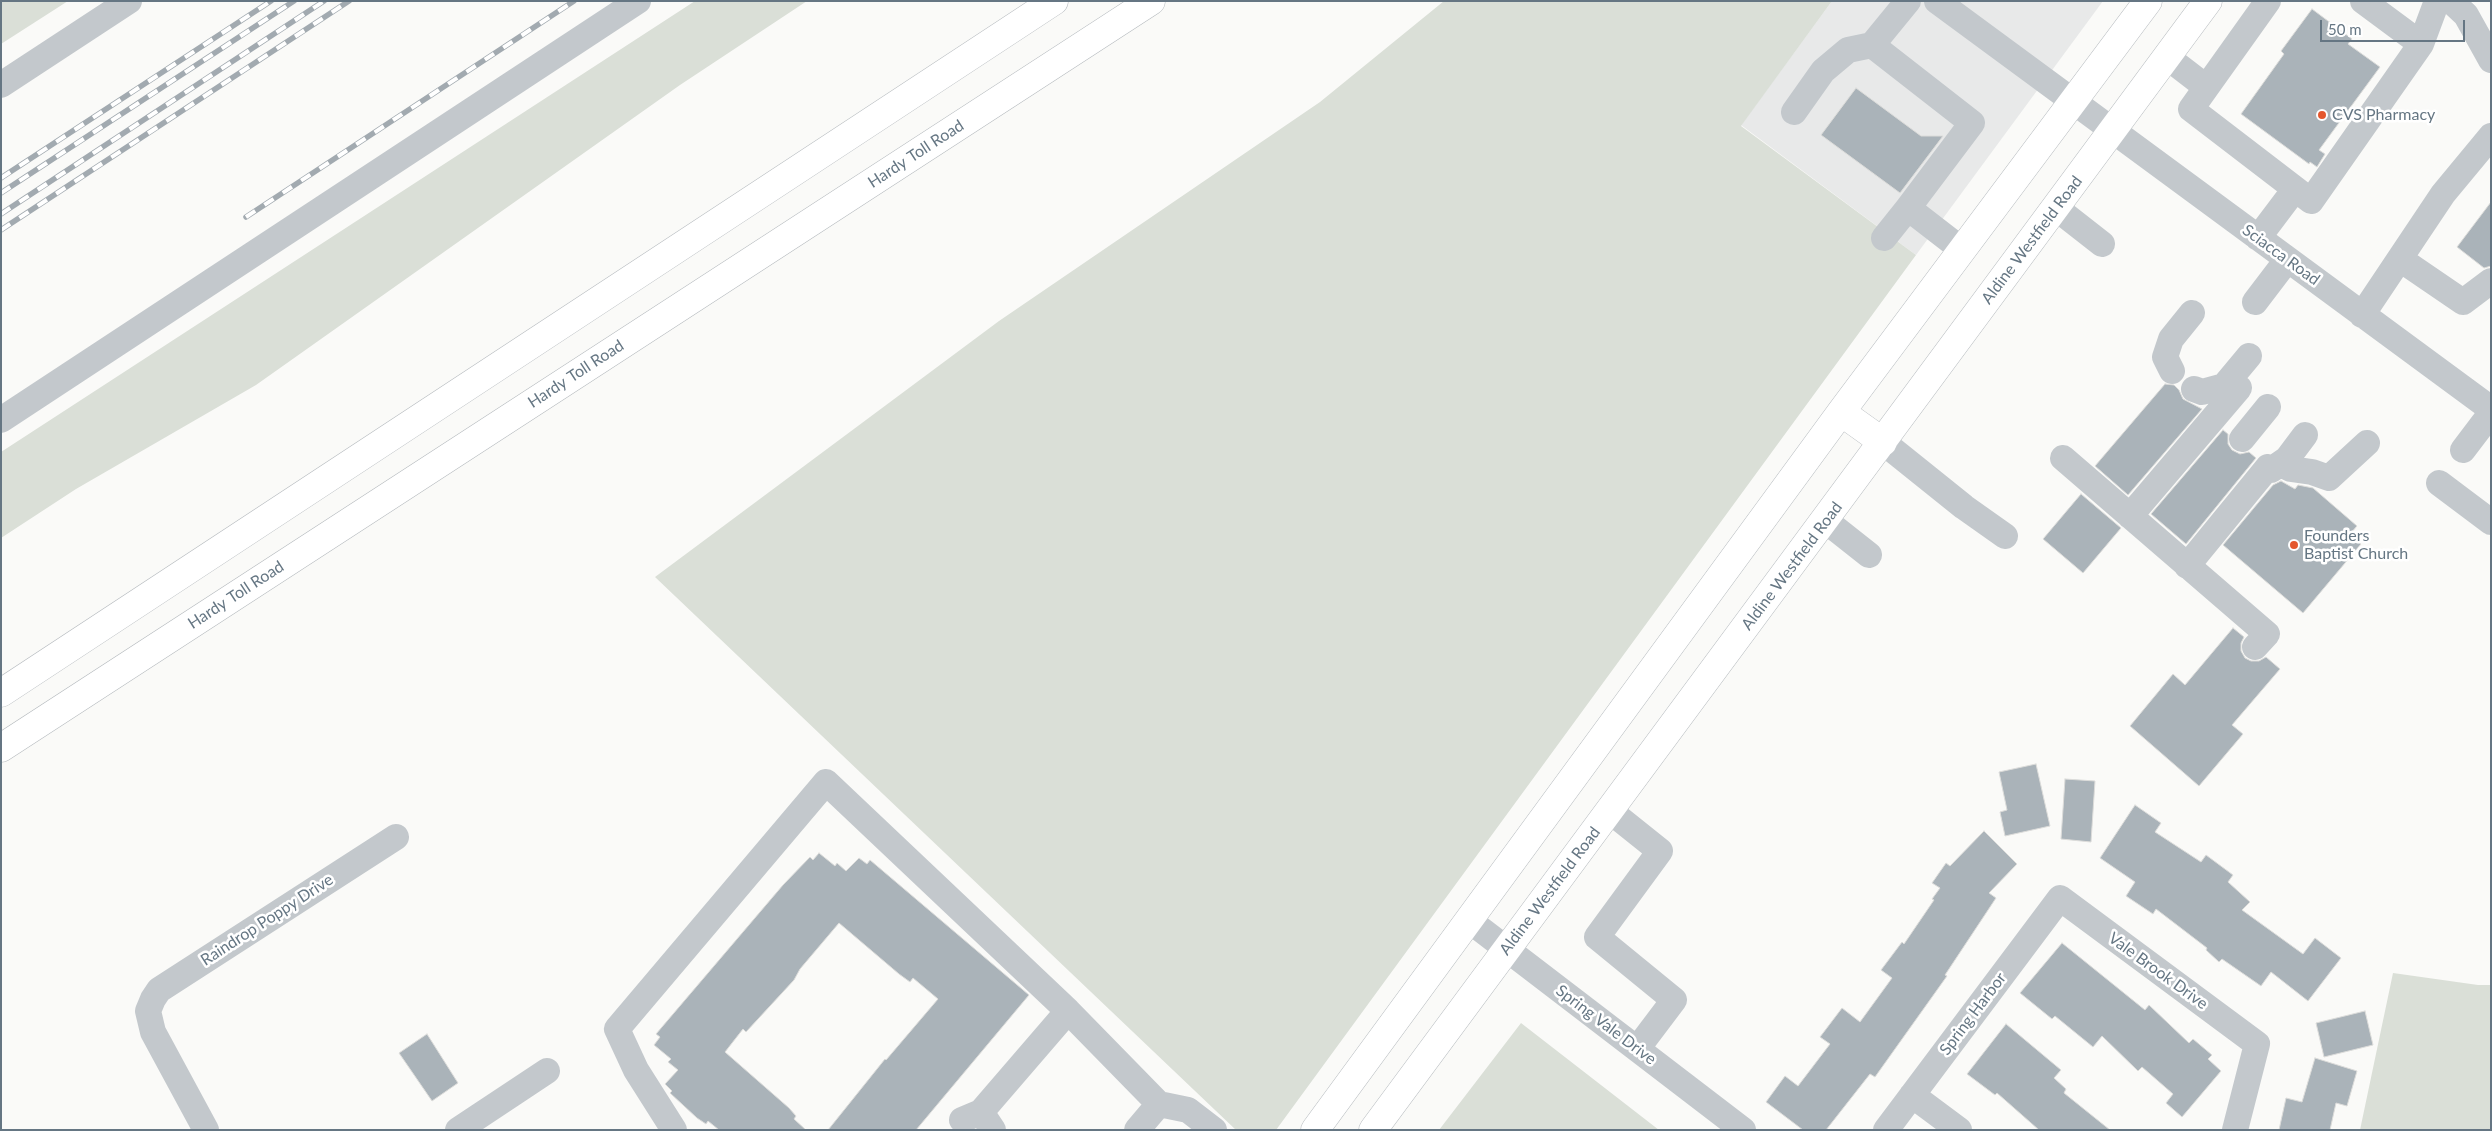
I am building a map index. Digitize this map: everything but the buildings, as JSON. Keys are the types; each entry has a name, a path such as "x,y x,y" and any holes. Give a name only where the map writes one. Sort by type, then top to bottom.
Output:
{"main road":[{"path":"1,693 1054,1"},
{"name":"Hardy Toll Road","path":"1,748 1151,1"},
{"path":"1315,1130 1369,1054 1470,921 1841,412 2071,101 2148,1"},
{"name":"Aldine Westfield Road","path":"1374,1130 1826,521 1882,442 2208,1"},
{"path":"1841,412 1882,442"}],"street":[{"path":"1,85 129,1"},
{"path":"1,420 638,1"},
{"path":"1794,112 1823,71 1848,50 1872,45 1908,1"},
{"name":"Sciacca Road","path":"1937,1 2491,409"},
{"path":"2268,1 2191,109 2310,201 2421,44 2437,1"},
{"path":"2363,1 2421,44"},
{"path":"2451,1 2466,15 2491,60"},
{"path":"1872,45 1972,124 1884,238"},
{"path":"2167,57 2206,87"},
{"path":"2362,315 2443,194 2491,136"},
{"path":"2258,238 2295,189"},
{"path":"1908,208 1961,250"},
{"path":"2056,208 2102,244"},
{"path":"2400,259 2463,302 2491,281"},
{"path":"2256,302 2287,260"},
{"path":"2192,314 2171,339 2165,358 2182,383 2202,392 2212,391 2224,386 2249,356"},
{"path":"2130,516 2239,388"},
{"path":"2219,413 2241,442 2268,407"},
{"path":"2463,450 2491,413"},
{"path":"2187,566 2268,467 2271,470 2287,459 2305,434"},
{"path":"1882,442 1964,507 2005,536"},
{"path":"2280,464 2291,469 2312,472 2329,478 2367,443"},
{"path":"2063,458 2267,634 2255,648"},
{"path":"2439,483 2491,522"},
{"path":"1826,521 1870,555"},
{"path":"674,1130 636,1070 617,1029 826,782 1068,1011 1159,1104 1188,1110 1214,1130"},
{"path":"1610,811 1660,851 1597,937 1674,1000 1637,1049"},
{"name":"Raindrop Poppy Drive","path":"206,1130 153,1032 148,1011 159,990 396,837"},
{"name":"Vale Brook Drive","path":"2060,898 2257,1044 2235,1130"},
{"name":"Spring Harbor","path":"1886,1130 2060,898"},
{"name":"Spring Vale Drive","path":"1470,921 1508,948 1743,1130"},
{"path":"979,1120 1068,1011"},
{"path":"458,1130 547,1071"},
{"path":"1912,1095 1959,1130"},
{"path":"1137,1130 1159,1104"}],"shaded area":[{"path":"1,1 68,1 1,44"},
{"path":"695,1 807,1 680,85 256,385 76,489 1,538 1,452"},
{"path":"1444,1 1832,1 1741,126 1916,255 1276,1130 1236,1130 655,577 999,321 1320,102"},
{"path":"1832,1 2103,1 1916,255 1741,125"},
{"path":"2393,973 2478,985 2491,985 2491,1130 2360,1130"},
{"path":"1521,1023 1659,1130 1439,1130"}],"railway":[{"path":"1,178 271,1"},
{"path":"1,193 294,1"},
{"path":"1,214 324,1"},
{"path":"1,230 349,1"},
{"path":"246,217 574,1"}],"place":[{"name":"CVS Pharmacy","path":"2322,115"},
{"name":"Founders Baptist Church","path":"2294,545"}]}
